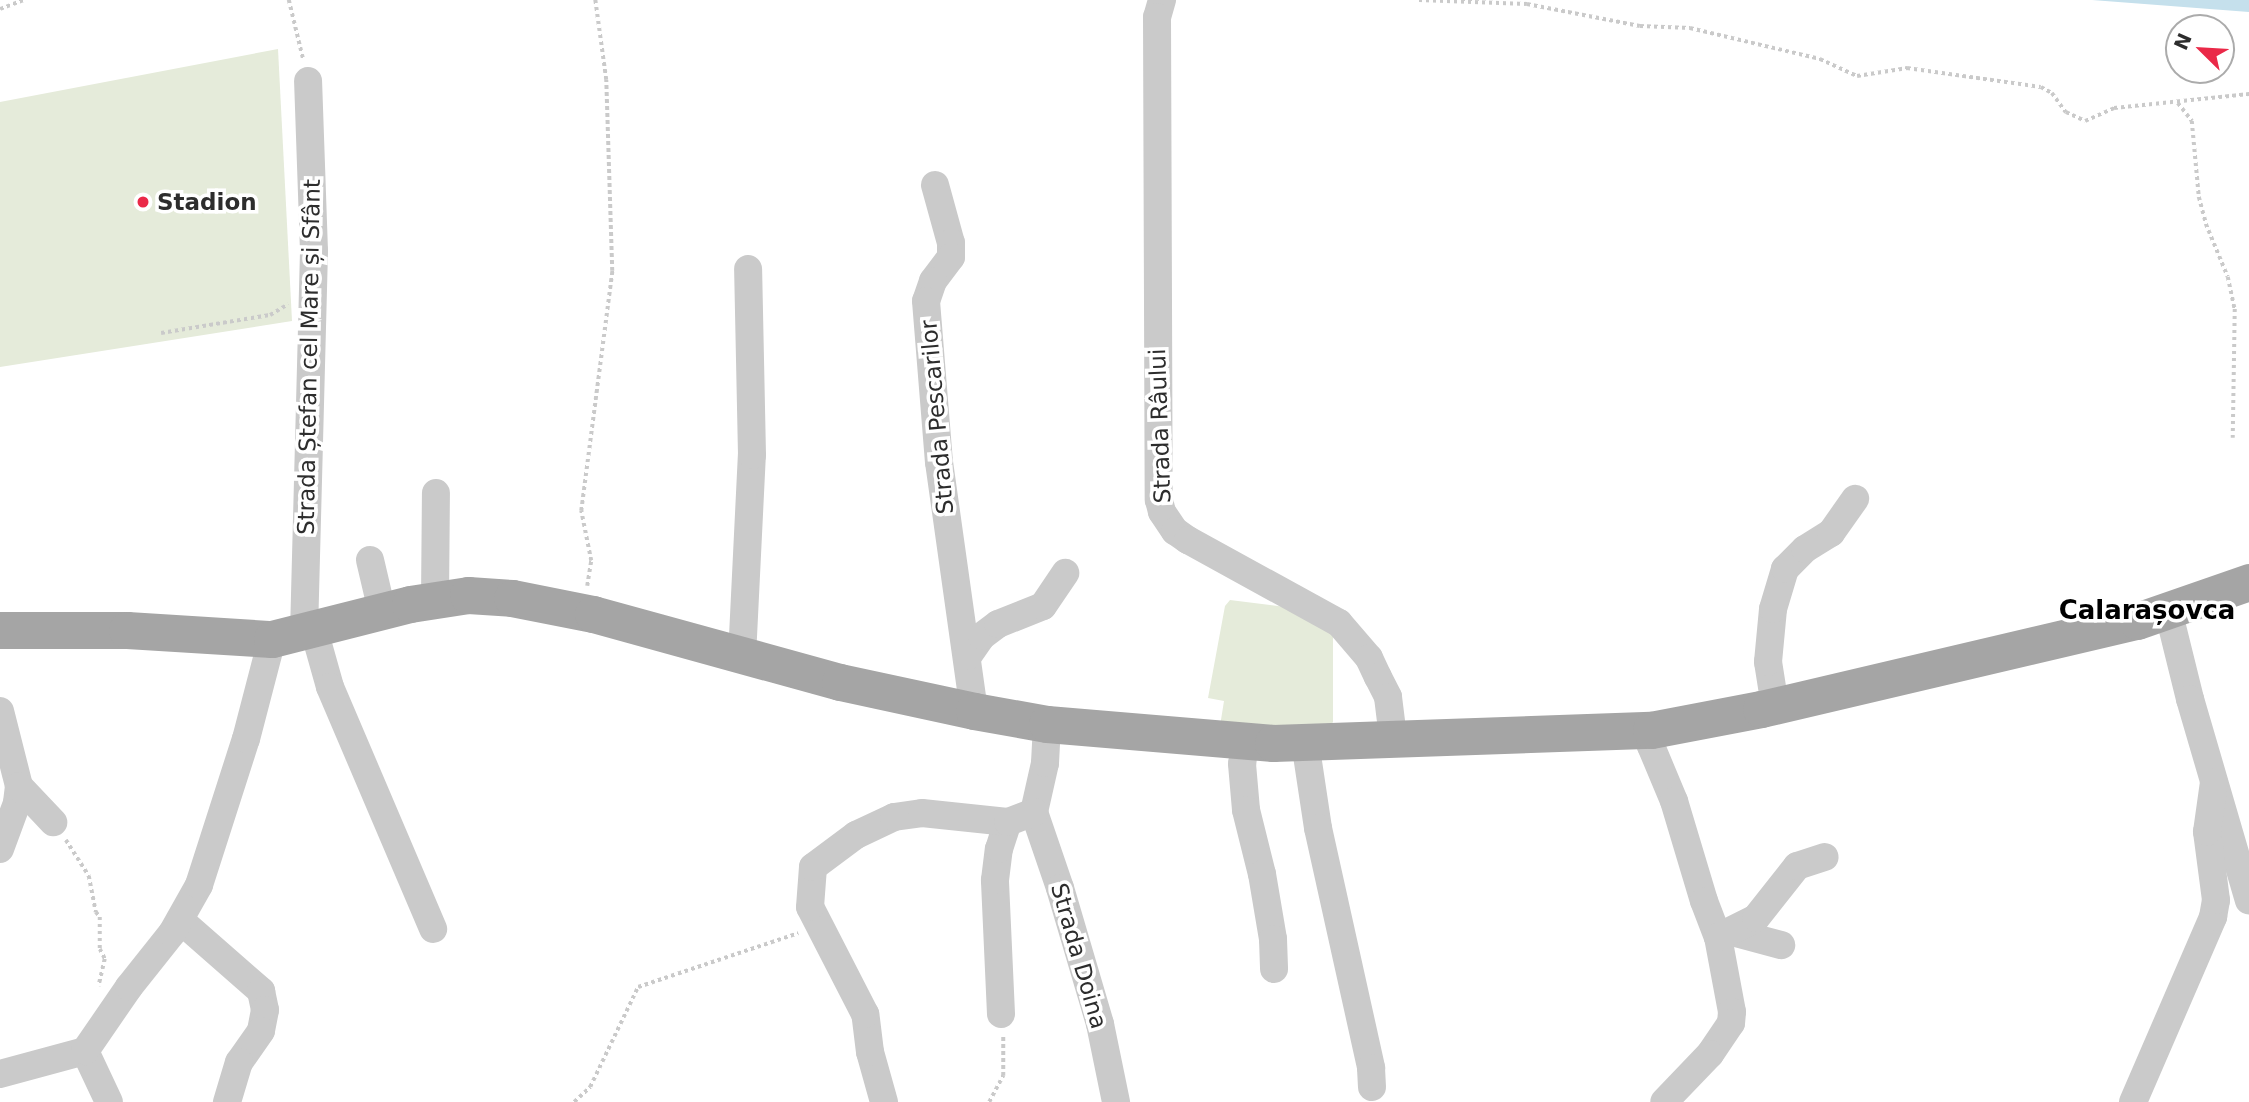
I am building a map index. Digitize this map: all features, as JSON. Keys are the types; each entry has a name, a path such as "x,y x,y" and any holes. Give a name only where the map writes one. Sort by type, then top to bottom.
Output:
{"main road":[{"path":"0,630 127,629 296,634 435,600 468,596 512,598 582,612 742,657 974,711 1047,724 1245,741 1306,742 1651,730 1775,706 2137,621 2249,582"}],"street":[{"name":"Strada Râului","path":"1162,0 1157,17 1157,154 1159,500 1162,512 1175,531 1188,540 1339,623 1369,658 1388,697 1392,737"},
{"name":"Strada Ștefan cel Mare și Sfânt","path":"296,634 313,287 314,200 308,81"},
{"name":"Strada Pescarilor","path":"935,185 951,243 951,257 933,281 926,300 944,502 974,711"},
{"path":"742,657 752,455 748,269"},
{"path":"435,600 436,493"},
{"path":"1775,706 1769,648 1773,609 1785,569 1805,549 1831,533 1855,499"},
{"path":"370,560 383,611"},
{"path":"968,656 982,636 998,624 1043,606 1065,573"},
{"path":"2168,610 2249,901"},
{"path":"0,1074 85,1051 180,920 199,885 246,739 296,634"},
{"path":"296,634 330,687 433,929"},
{"path":"0,711 19,786 17,803 0,849"},
{"path":"884,1102 870,1052 865,1014 814,919 809,896 813,867 856,835 894,817 915,814 1008,822 1034,812 1045,763 1047,724"},
{"path":"1651,730 1651,746 1674,801 1704,901 1725,935 1731,1023 1710,1055 1664,1102"},
{"path":"1245,741 1242,764 1246,810 1262,874 1273,939 1274,968"},
{"path":"1306,742 1318,828 1371,1068 1372,1087"},
{"path":"2133,1102 2213,917 2216,900 2207,831 2214,782"},
{"path":"19,786 53,822"},
{"name":"Strada Doina","path":"1034,812 1060,888 1100,1024 1116,1102"},
{"path":"1001,1014 995,880 999,849 1008,822"},
{"path":"1725,935 1756,918 1797,866 1825,857"},
{"path":"180,920 261,991 265,1010 261,1031 239,1062 228,1102"},
{"path":"1725,935 1781,944"},
{"path":"85,1051 109,1102"}],"path":[{"path":"0,9 23,0"},
{"path":"289,0 308,81"},
{"path":"582,612 591,561 581,511 612,271 606,80 595,0"},
{"path":"1419,0 1527,4 1640,26 1690,28 1820,59 1857,76 1886,68 1907,68 2041,87 2052,93 2066,112 2085,121 2114,108 2249,94"},
{"path":"2178,103 2192,121 2199,197 2206,224 2228,277 2235,309 2233,438"},
{"path":"161,332 270,315 313,287"},
{"path":"53,822 83,863 89,876 96,912 100,917 100,949 105,959 98,993"},
{"path":"574,1102 590,1087 638,987 797,933 814,919"},
{"path":"989,1102 1003,1076 1001,1014"}],"green space":[{"name":"Stadion","path":"278,49 292,321 0,367 0,102"},
{"path":"1230,600 1309,610 1333,628 1333,722 1330,726 1220,726 1224,701 1208,698 1225,606"}],"water":[{"path":"2092,0 2249,0 2249,12"}],"place":[{"name":"Stadion","path":"143,202"}],"district":[{"name":"Calarașovca","path":"2147,611"}]}
